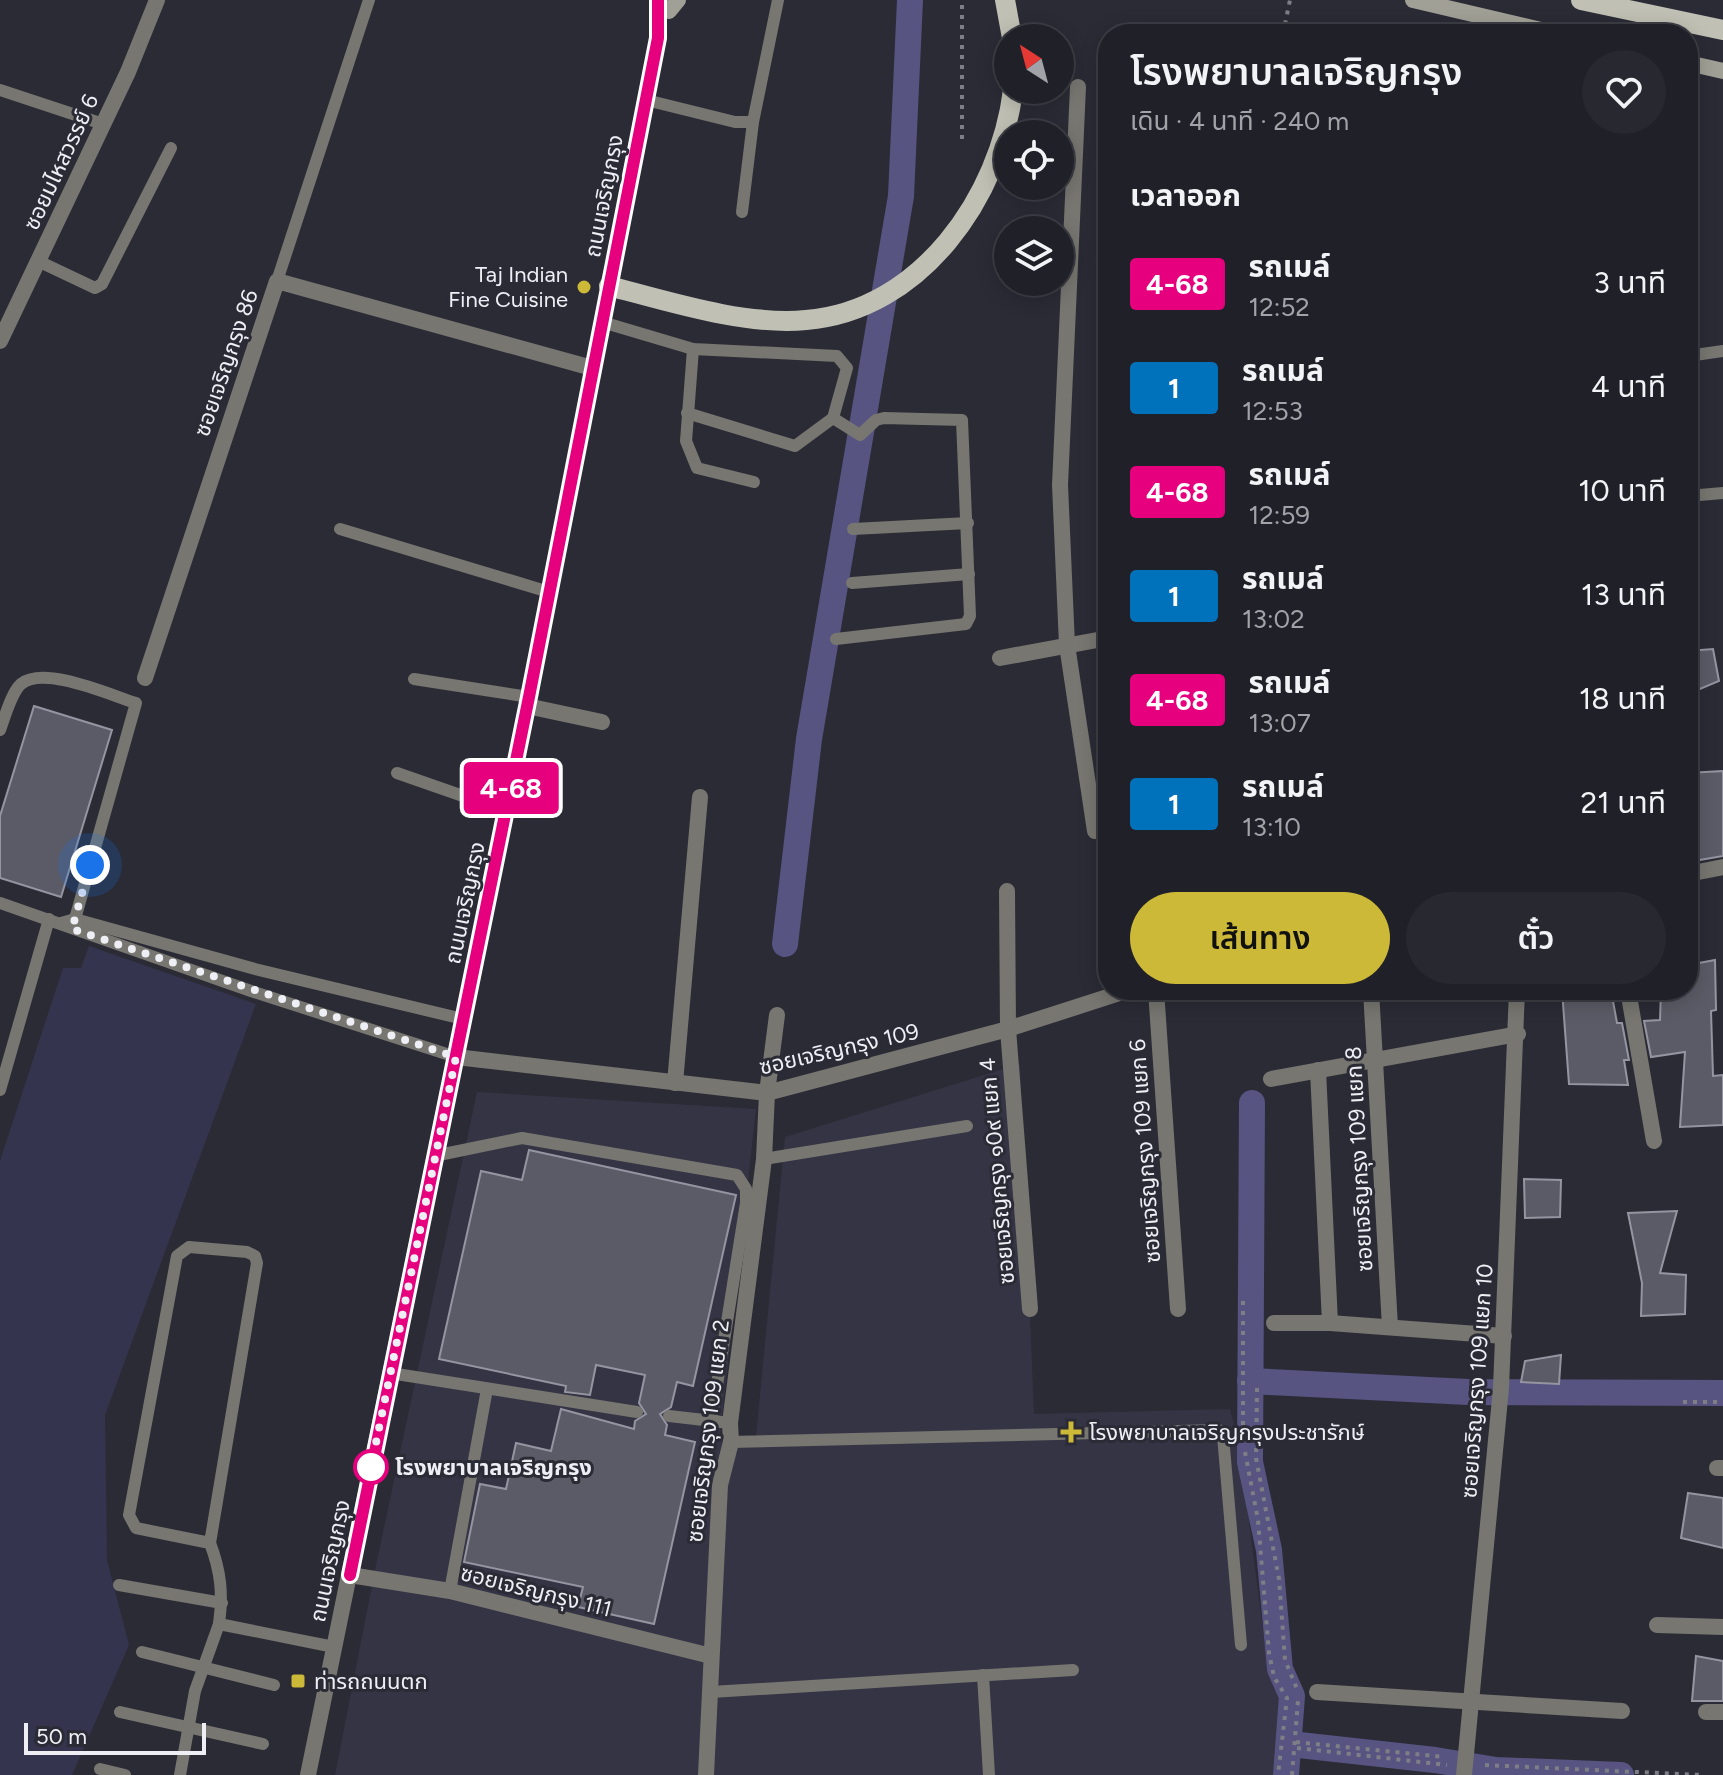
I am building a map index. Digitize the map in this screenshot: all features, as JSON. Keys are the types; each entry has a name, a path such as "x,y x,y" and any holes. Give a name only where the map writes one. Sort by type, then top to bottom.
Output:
{"main road":[{"path":"1005,0 1009,24"},
{"path":"1413,0 1492,24"},
{"path":"1581,0 1695,24"},
{"path":"1698,25 1723,30"},
{"path":"1698,65 1723,71"},
{"path":"609,286 769,319 805,321 844,314 870,302 923,266 960,226 978,200 1001,148 1010,104"}],"street":[{"name":"ซอยมไหสวรรย์ 6","path":"0,341 103,124 157,0"},
{"name":"ถนนเจริญกรุง","path":"308,1775 528,702 658,38 669,3"},
{"path":"1078,87 1060,485 1067,645 1095,831"},
{"name":"ซอยเจริญกรุง 86","path":"145,678 277,281 592,368"},
{"path":"1000,658 1098,640"},
{"path":"528,702 602,722"},
{"path":"675,1083 700,797"},
{"path":"1698,872 1723,867"},
{"name":"ซอยเจริญกรุง ๑0๙ แยก 4","path":"1007,891 1008,1029 1030,1309"},
{"name":"ซอยเจริญกรุง 109","path":"456,1057 767,1093 1008,1029 1098,1000"},
{"name":"ซอยเจริญกรุง 109 แยก 6","path":"1157,1000 1178,1309"},
{"name":"ซอยเจริญกรุง 109 แยก 8","path":"1372,1000 1390,1327"},
{"name":"ซอยเจริญกรุง 109 แยก 10","path":"1465,1767 1500,1395 1517,1000"},
{"path":"1630,1000 1654,1141"},
{"name":"ซอยเจริญกรุง 109 แยก 2","path":"706,1775 720,1485 731,1442 730,1423 764,1159 767,1093 777,1015"},
{"path":"1271,1079 1518,1034"},
{"path":"1318,1070 1330,1323"},
{"path":"1274,1323 1330,1323 1504,1336"},
{"name":"ซอยเจริญกรุง 111","path":"350,1575 450,1591 711,1656"},
{"path":"1657,1625 1723,1627"},
{"path":"1317,1692 1471,1705 1622,1711"}],"lane":[{"path":"277,281 369,0"},
{"path":"742,212 753,122 778,0"},
{"path":"0,90 103,124"},
{"path":"646,100 735,122 753,122"},
{"path":"38,261 95,288 102,284 171,148"},
{"path":"602,322 693,349 837,356 847,368 833,418 795,446 687,413"},
{"path":"693,349 686,441 697,468 754,482"},
{"path":"1698,355 1723,351"},
{"path":"833,418 860,435 884,418 962,420 970,616 966,624 956,628 836,639"},
{"path":"1698,495 1723,493"},
{"path":"853,529 968,523"},
{"path":"340,529 549,592"},
{"path":"852,583 969,574"},
{"path":"0,730 19,686 31,678 52,677 136,703 64,922 0,1090"},
{"path":"414,679 528,702"},
{"path":"397,773 506,811"},
{"path":"0,903 64,922 251,991 456,1057"},
{"path":"64,922 207,953 255,969 463,1019"},
{"path":"251,991 255,969"},
{"path":"764,1159 967,1126"},
{"path":"434,1156 522,1138 737,1175 746,1189 746,1203 711,1422"},
{"path":"180,1775 203,1666 219,1624 222,1603 219,1568 210,1543 257,1263 255,1256 247,1252 189,1247 177,1256 129,1515 136,1528 210,1543"},
{"path":"390,1373 637,1412"},
{"path":"450,1591 487,1389"},
{"path":"669,1416 730,1423"},
{"path":"731,1442 1219,1430 1223,1436 1241,1645"},
{"path":"119,1585 222,1603"},
{"path":"219,1624 334,1647"},
{"path":"142,1652 274,1685"},
{"path":"711,1692 1073,1670"},
{"path":"983,1675 989,1775"},
{"path":"120,1712 263,1744"},
{"path":"100,1769 125,1775"}],"path":[{"path":"962,0 962,139"},
{"path":"1285,24 1290,0"},
{"path":"1243,1301 1243,1443 1258,1520 1269,1653 1274,1677 1287,1698 1278,1775"},
{"path":"1257,1388 1256,1458 1279,1579 1283,1651 1298,1694 1292,1775"},
{"path":"1683,1402 1723,1402"},
{"path":"1296,1745 1465,1767 1702,1775"}],"shaded area":[{"path":"89,946 256,1004 105,1415 107,1560 129,1645 72,1775 0,1775 0,1161 63,968 81,968"},
{"name":"โรงพยาบาลเจริญกรุงประชารักษ์","path":"1020,1064 1034,1414 1230,1409 1239,1443 1269,1677 1283,1700 1274,1775 335,1775 376,1565 477,1092 756,1109 720,1435 756,1436 785,1137"}],"building":[{"path":"1713,649 1719,681 1698,690 1698,650"},
{"path":"34,706 112,730 61,897 0,878 0,816"},
{"path":"1723,771 1723,856 1698,860 1698,772"},
{"path":"1715,960 1716,1010 1711,1011 1713,1076 1723,1075 1723,1125 1680,1127 1685,1052 1651,1057 1644,1021 1660,1020 1661,1000 1698,1000 1698,963"},
{"path":"1563,1000 1613,1000 1617,1023 1622,1023 1629,1060 1624,1060 1628,1085 1569,1084"},
{"path":"529,1150 736,1195 693,1386 677,1382 671,1407 660,1414 667,1425 665,1435 695,1442 654,1624 578,1607 583,1587 464,1562 480,1484 506,1489 516,1443 551,1451 561,1409 634,1429 635,1421 646,1414 639,1403 645,1375 596,1365 590,1395 565,1392 566,1386 439,1359 481,1171 522,1180"},
{"path":"1524,1179 1561,1180 1560,1217 1525,1218"},
{"path":"1677,1211 1660,1273 1686,1275 1685,1314 1641,1316 1642,1283 1628,1213"},
{"path":"1561,1355 1559,1384 1521,1382 1525,1361"},
{"path":"1688,1493 1723,1498 1723,1548 1681,1538"},
{"path":"1696,1656 1723,1661 1723,1701 1692,1701"}],"waterway":[{"path":"785,944 809,739 901,196 910,0"},
{"path":"1252,1103 1250,1462 1269,1550 1280,1669 1292,1696 1286,1775"},
{"path":"1250,1381 1468,1392 1723,1393"},
{"path":"1290,1744 1496,1770 1621,1775"}],"bus line":[{"name":"4-68","path":"350,1575 529,697 658,38 658,0"}],"place":[{"name":"Taj Indian Fine Cuisine","path":"584,287"},
{"name":"โรงพยาบาลเจริญกรุงประชารักษ์","path":"1071,1432"},
{"name":"โรงพยาบาลเจริญกรุง","path":"371,1467"},
{"name":"ท่ารถถนนตก","path":"298,1681"}],"route":[{"path":"90,865 72,929 456,1057 371,1467"}]}
